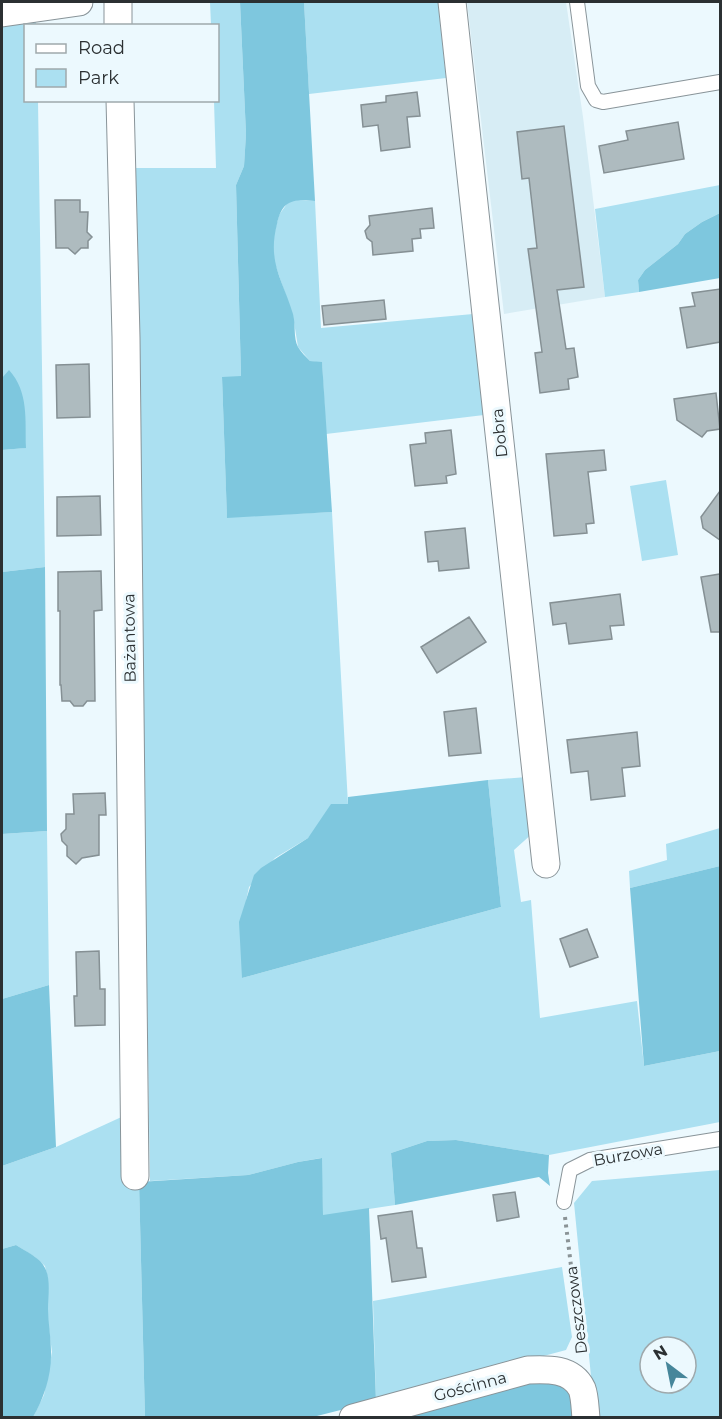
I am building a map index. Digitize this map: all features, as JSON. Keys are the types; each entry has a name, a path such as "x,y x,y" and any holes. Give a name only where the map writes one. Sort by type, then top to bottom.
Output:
{"street":[{"path":"2,13 79,2"},
{"path":"118,2 118,24"},
{"name":"Dobra","path":"452,2 546,864"},
{"name":"Bażantowa","path":"120,102 126,337 135,1176"},
{"name":"Gościnna","path":"353,1418 528,1370 549,1369 567,1374 582,1389"},
{"path":"582,1389 586,1418"}],"lane":[{"path":"577,2 588,86 596,100 603,102 720,82"},
{"name":"Burzowa","path":"564,1202 570,1170 590,1160 720,1139"}],"path":[{"name":"Deszczowa","path":"564,1202 584,1372 582,1389"}],"shaded area":[{"path":"240,2 304,2 315,201 300,200 285,206 277,224 274,250 277,271 293,314 298,347 310,361 322,362 332,512 227,518 222,377 241,376 236,185 244,166 246,134"},
{"path":"467,2 566,2 605,297 504,314"},
{"path":"720,213 720,278 639,292 638,280 645,270 678,244 685,234"},
{"path":"9,370 23,397 26,448 2,450 2,378"},
{"path":"45,567 47,831 2,834 2,572"},
{"path":"488,780 501,907 242,978 239,922 254,875 261,868 308,838 331,804 348,804 348,797"},
{"path":"720,866 720,1051 644,1066 630,888"},
{"path":"49,985 56,1147 2,1166 2,999"},
{"path":"456,1140 549,1155 550,1186 539,1177 395,1205 391,1153 427,1141"},
{"path":"322,1158 323,1215 369,1208 376,1401 313,1417 145,1417 139,1182 248,1175"},
{"path":"16,1245 43,1264 49,1283 48,1314 51,1351 49,1377 41,1402 33,1417 2,1417 2,1249"},
{"path":"532,1378 555,1382 574,1397 577,1418 386,1418"}],"green space":[{"path":"210,2 240,2 246,134 244,166 236,185 241,377 222,377 227,517 332,512 348,804 308,838 275,858 249,887 246,901 242,978 501,907 488,780 527,777 534,832 514,850 521,902 531,900 540,1018 637,1001 644,1066 720,1051 720,1122 549,1155 456,1140 427,1141 391,1153 395,1205 323,1216 321,1158 248,1175 150,1181 134,168 216,168 214,102 219,102 219,24 211,24"},
{"path":"304,2 438,2 446,78 309,94"},
{"path":"36,20 36,24 24,24 24,102 38,102 45,567 2,572 2,450 25,448 2,378 2,26"},
{"path":"720,185 720,213 685,234 678,244 645,270 638,280 639,292 605,297 595,209"},
{"path":"289,201 315,201 321,328 473,314 484,415 326,434 322,363 310,361 298,347 293,316 275,264 272,242 279,215"},
{"path":"666,480 678,555 642,561 630,486"},
{"path":"720,828 720,866 630,888 629,871 667,860 666,844"},
{"path":"47,831 49,985 2,999 2,834"},
{"path":"128,1114 139,1182 145,1417 33,1417 44,1395 52,1352 48,1322 48,1280 45,1266 35,1257 16,1245 2,1249 2,1166 56,1147"},
{"path":"720,1170 720,1417 595,1417 574,1203 592,1181"},
{"path":"562,1267 572,1337 566,1350 376,1401 373,1301"}],"building":[{"path":"417,92 420,116 407,117 410,147 381,151 378,125 363,127 361,105 386,102 386,96"},
{"path":"678,122 684,159 604,173 599,146 628,140 626,131"},
{"path":"564,126 584,287 557,290 566,349 574,348 578,377 568,379 569,389 540,393 535,353 542,352 528,249 537,248 529,178 522,179 517,132"},
{"path":"55,200 80,200 80,212 88,212 87,232 92,237 88,241 88,248 81,248 75,254 68,248 56,248"},
{"path":"432,208 434,228 420,229 421,238 412,239 413,251 373,255 372,242 367,238 365,231 370,225 369,216"},
{"path":"720,289 720,342 687,348 680,308 695,306 692,293"},
{"path":"384,300 386,319 324,325 322,306"},
{"path":"89,364 90,417 57,418 56,365"},
{"path":"716,393 720,429 707,431 702,437 677,420 674,399"},
{"path":"451,430 456,474 446,476 447,483 415,486 410,445 426,443 425,433"},
{"path":"604,450 606,470 588,472 594,523 586,524 587,533 554,536 546,454"},
{"path":"720,491 720,540 703,528 701,517"},
{"path":"100,496 101,535 57,536 57,497"},
{"path":"465,528 469,568 439,571 438,561 428,562 425,532"},
{"path":"101,571 102,610 94,611 95,701 87,701 83,706 74,706 70,701 62,701 60,685 58,572"},
{"path":"720,574 720,632 711,632 701,577"},
{"path":"620,594 624,625 610,626 612,639 569,644 566,623 553,625 550,603"},
{"path":"469,617 486,642 437,673 421,647"},
{"path":"476,708 481,753 449,756 444,712"},
{"path":"637,732 640,766 622,768 625,796 591,800 588,771 571,773 567,740"},
{"path":"105,793 106,815 99,815 99,855 82,858 76,864 67,856 67,846 62,841 61,834 66,829 66,814 74,814 73,794"},
{"path":"587,929 598,957 570,967 560,939"},
{"path":"99,951 100,989 105,989 105,1025 75,1026 76,952"},
{"path":"515,1192 519,1217 497,1221 493,1195"},
{"path":"412,1211 417,1248 422,1248 426,1277 392,1282 386,1238 381,1239 378,1216"}]}
